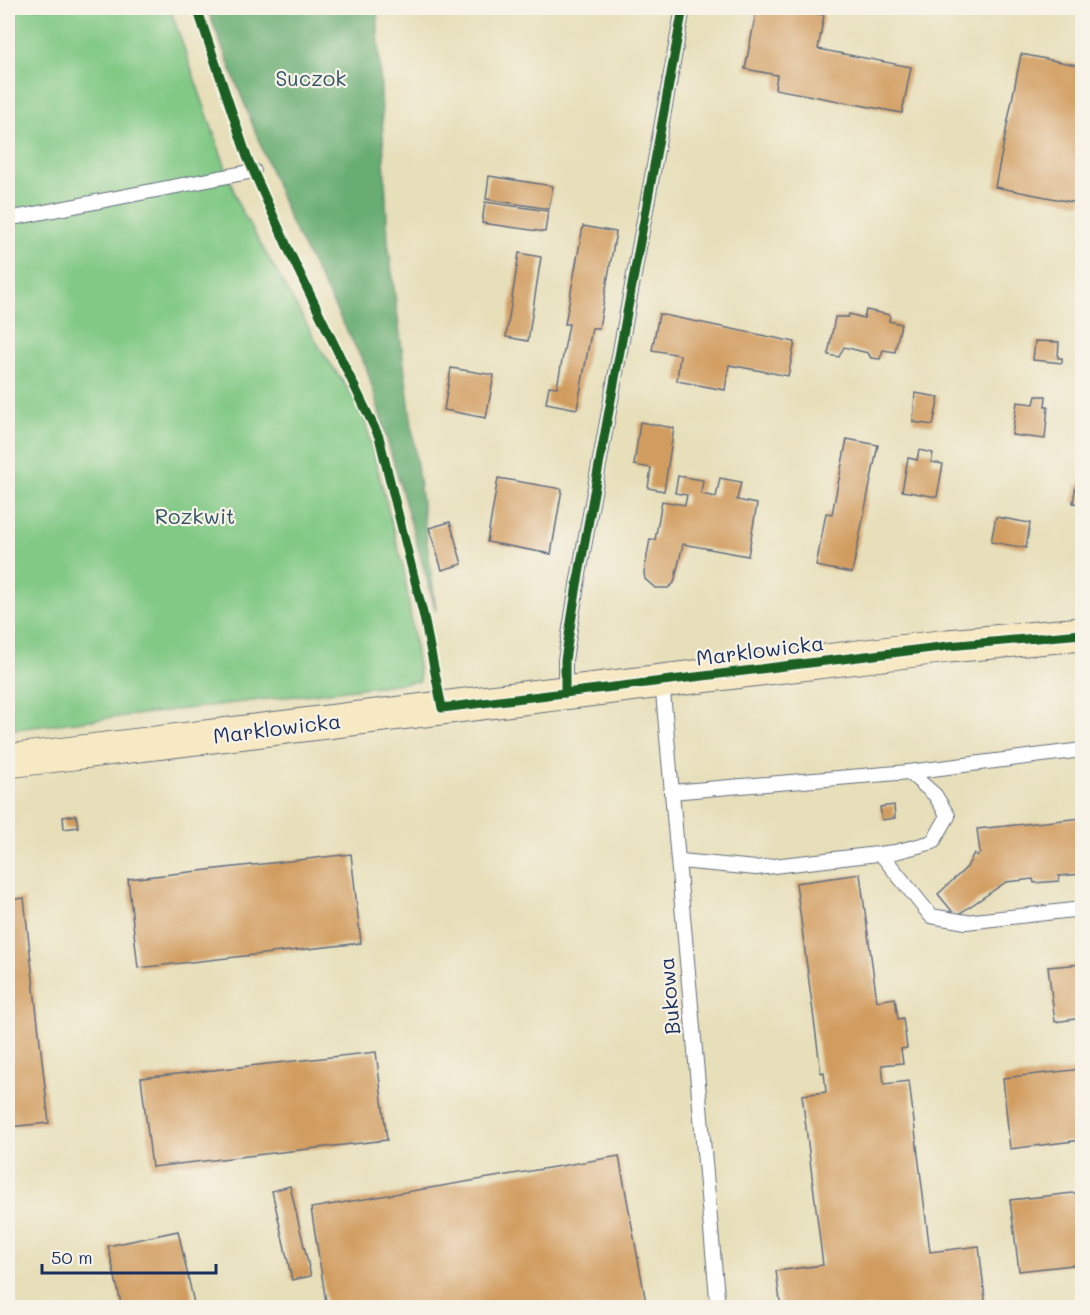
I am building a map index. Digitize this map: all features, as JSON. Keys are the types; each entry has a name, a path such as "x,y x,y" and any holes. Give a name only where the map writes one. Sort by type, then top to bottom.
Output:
{"main road":[{"name":"Marklowicka","path":"8,761 948,646 1083,634"}],"lane":[{"path":"565,693 565,660 577,585 683,8"},
{"path":"8,219 254,171"},
{"name":"Bukowa","path":"662,681 671,792 680,861 718,1308"},
{"path":"671,792 909,772 1083,750"},
{"path":"680,861 756,868 880,854 933,842 948,816 935,795 909,772"},
{"path":"880,854 931,916 966,922 1083,909"}],"green space":[{"name":"Rozkwit","path":"8,8 170,8 239,206 323,353 362,409 404,571 420,681 8,730"},
{"name":"Suczok","path":"207,8 377,8 388,242 436,611 367,369 291,223"}],"building":[{"path":"757,8 783,8 824,15 818,49 911,67 902,113 775,89 777,75 745,69"},
{"path":"1021,54 1082,66 1082,204 995,187"},
{"path":"489,176 553,186 549,209 486,199"},
{"path":"485,202 548,211 545,232 482,223"},
{"path":"583,226 616,232 599,328 592,328 577,409 546,403 549,386 557,387 569,324 565,324"},
{"path":"519,253 541,257 528,341 506,337"},
{"path":"866,310 890,315 889,321 901,324 895,352 883,350 880,359 871,358 868,353 844,347 839,357 828,355 835,317 848,317 849,314 864,318"},
{"path":"659,314 795,342 788,376 729,365 725,390 677,381 680,355 652,350"},
{"path":"1035,341 1059,342 1058,358 1062,358 1062,363 1033,360"},
{"path":"451,368 494,375 486,418 444,410"},
{"path":"915,393 939,397 933,425 913,422"},
{"path":"1036,396 1046,396 1045,406 1048,406 1045,439 1012,435 1017,402 1034,404"},
{"path":"640,422 674,428 664,491 648,488 651,468 634,465"},
{"path":"847,439 878,445 852,573 816,566 826,513 832,514"},
{"path":"919,450 933,453 931,462 943,464 937,497 902,491 908,458 917,460"},
{"path":"678,476 703,480 701,494 716,497 720,478 741,482 737,500 757,504 748,556 683,544 674,583 668,588 655,588 645,579 644,573 650,539 655,540 662,501 685,505 687,495 675,493"},
{"path":"498,478 562,489 551,554 487,542"},
{"path":"1081,478 1082,504 1073,503 1076,484 1080,485"},
{"path":"996,517 1030,523 1026,548 991,542"},
{"path":"450,522 462,564 442,570 429,528"},
{"path":"894,805 895,818 882,820 880,807"},
{"path":"76,815 78,827 64,829 63,817"},
{"path":"1082,818 1082,874 1059,876 1059,881 1034,883 1033,879 1006,882 956,916 938,894 967,867 974,853 977,856 980,853 977,829"},
{"path":"351,854 361,943 138,968 128,879"},
{"path":"860,874 877,1001 895,998 898,1019 903,1018 907,1048 901,1049 903,1063 882,1065 884,1084 909,1081 930,1252 979,1246 986,1308 781,1308 776,1271 823,1265 802,1095 826,1092 824,1072 821,1073 796,883"},
{"path":"24,898 49,1123 8,1127 8,900"},
{"path":"1082,964 1082,1018 1055,1022 1048,967"},
{"path":"376,1052 387,1140 152,1167 141,1078"},
{"path":"1082,1069 1082,1140 1010,1149 1003,1078"},
{"path":"619,1156 647,1308 327,1308 311,1208"},
{"path":"290,1186 311,1276 292,1280 272,1191"},
{"path":"1082,1192 1082,1264 1019,1271 1010,1200"},
{"path":"178,1231 195,1308 122,1308 108,1246"},
{"path":"8,1281 15,1308 8,1308"}],"cycle path":[{"path":"197,8 247,157 291,255 379,437 424,617 442,708 948,646 1082,634"},
{"path":"565,693 565,660 577,585 683,8"}]}
